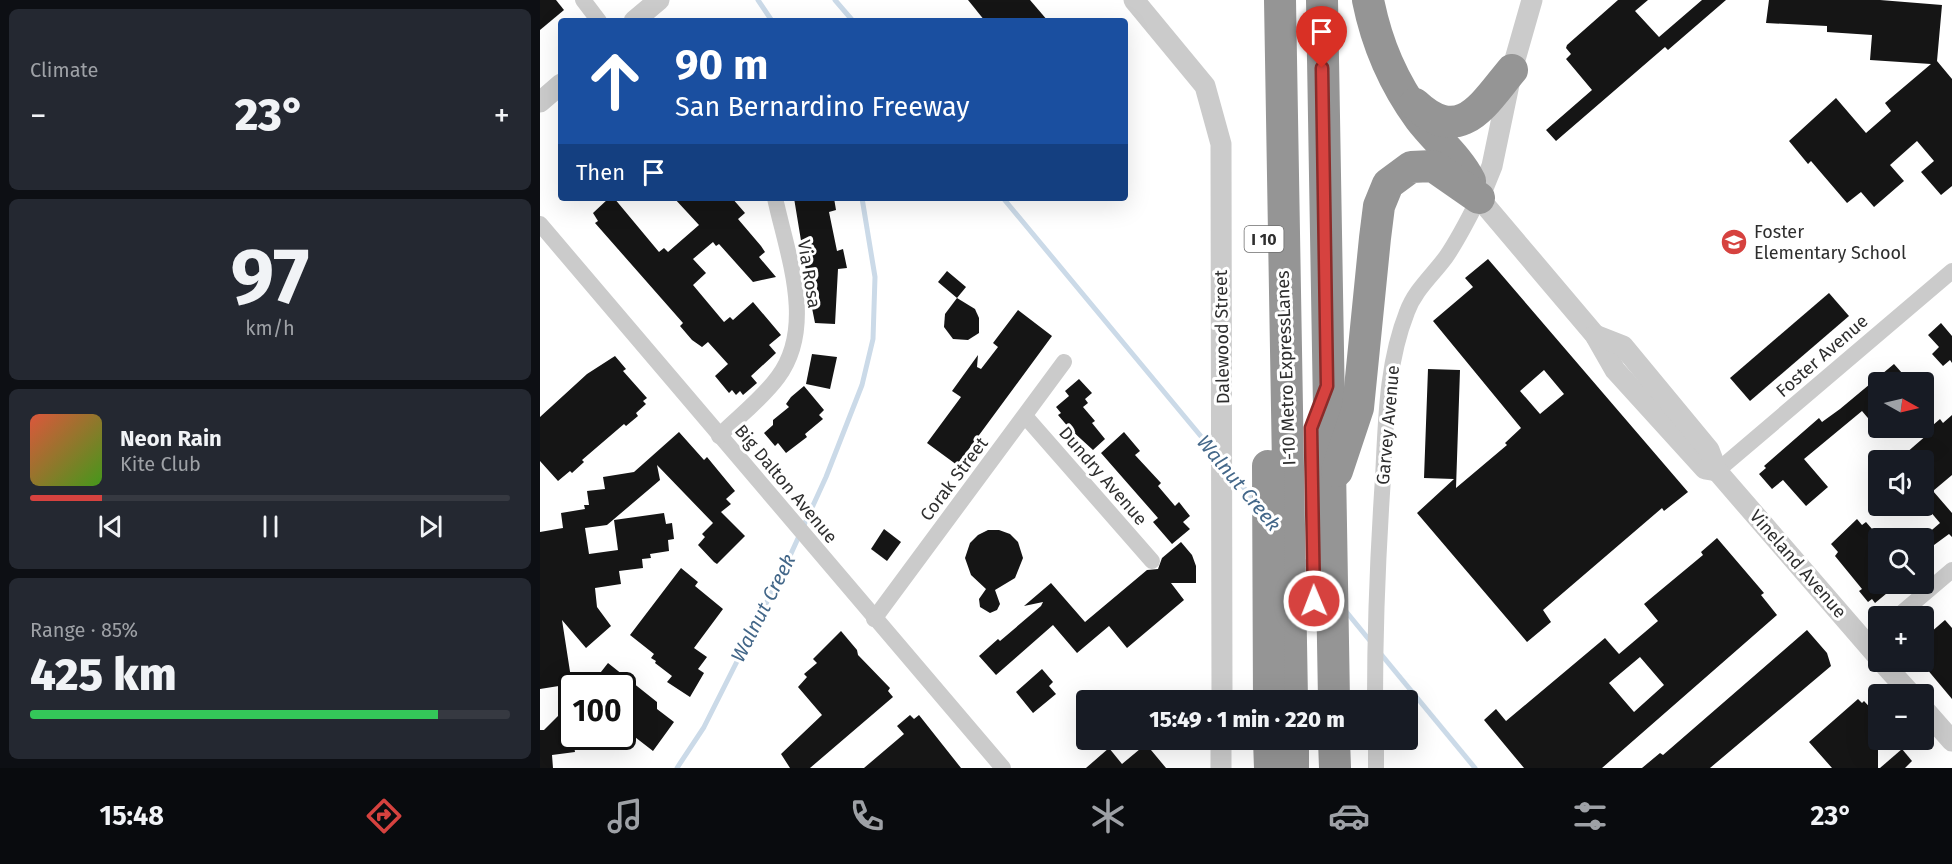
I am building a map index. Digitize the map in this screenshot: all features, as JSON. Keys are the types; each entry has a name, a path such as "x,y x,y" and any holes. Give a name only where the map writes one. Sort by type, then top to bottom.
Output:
{"highway":[{"name":"I 10","path":"1260,0 1269,478 1267,568 1269,690"},
{"name":"I-10 Metro ExpressLanes","path":"1280,0 1292,690"},
{"path":"1322,0 1327,386 1331,492"},
{"path":"1368,0 1388,70 1421,119 1465,170 1479,198"},
{"path":"1402,92 1431,117 1448,122 1463,121 1480,110 1512,70"},
{"path":"1332,690 1324,634 1322,544 1331,492 1358,408 1379,206 1388,184 1411,167 1433,166 1479,198"},
{"name":"I-10 Metro ExpressLanes","path":"1322,544 1311,428 1327,386"},
{"path":"1317,690 1324,634"},
{"path":"1269,750 1270,768"},
{"path":"1293,750 1293,768"},
{"path":"1317,750 1317,768"},
{"path":"1334,750 1335,768"}],"street":[{"path":"583,0 597,18"},
{"path":"638,18 659,0"},
{"name":"Dalewood Street","path":"1134,0 1205,86 1221,144 1222,690"},
{"name":"Garvey Avenue","path":"1375,690 1375,608 1388,391 1396,346 1407,312 1420,287 1444,259 1464,227 1492,166 1512,70 1532,0"},
{"path":"540,102 558,87"},
{"name":"Vineland Avenue","path":"1479,198 1594,335 1615,370 1705,469 1717,471 1868,638"},
{"name":"Via Rosa","path":"719,436 778,377 795,347 797,306 776,201"},
{"name":"Big Dalton Avenue","path":"540,224 1003,768"},
{"name":"Foster Avenue","path":"1717,471 1952,270"},
{"name":"Corak Street","path":"874,619 1064,362"},
{"name":"Dundry Avenue","path":"1025,416 1152,561"},
{"path":"1910,606 1952,570"},
{"path":"1891,672 1902,684"},
{"path":"1934,721 1952,741"},
{"path":"1221,750 1221,768"},
{"path":"1376,750 1376,768"}],"building":[{"path":"540,0 556,0 564,10 540,30"},
{"path":"968,0 1030,0 1045,18 983,18"},
{"path":"1618,0 1648,0 1635,11 1659,37 1702,0 1726,0 1668,50 1665,47 1556,141 1546,130 1592,90 1566,59 1571,54 1566,48 1567,45"},
{"path":"1769,0 1880,0 1942,5 1937,61 1952,79 1952,186 1941,195 1921,172 1934,161 1917,141 1890,165 1904,181 1874,207 1861,192 1847,203 1811,161 1808,164 1789,141 1836,98 1866,133 1891,111 1885,103 1931,64 1870,60 1872,35 1827,32 1827,26 1766,23"},
{"path":"606,201 616,201 659,252 664,248 668,252 699,225 677,201 735,201 745,213 738,219 765,252 759,257 776,277 753,282 719,244 716,246 713,242 693,259 706,273 693,285 724,322 730,317 733,320 753,302 781,335 769,345 776,353 751,376 757,383 743,395 740,391 736,395 732,390 729,393 715,376 728,364 708,342 702,347 692,340 680,326 683,323 595,223 598,221 593,213"},
{"path":"794,201 834,201 836,210 829,212 837,251 843,249 847,268 838,269 835,324 815,323 810,298 819,299 813,270 806,271"},
{"path":"1488,259 1688,492 1664,511 1662,508 1543,610 1551,622 1527,642 1417,513 1454,479 1424,478 1428,369 1460,370 1456,488 1507,445 1505,443 1521,428 1433,321 1473,287 1465,278","holes":["1544,370 1564,394 1540,414 1520,391"]},
{"path":"947,271 966,287 957,298 938,282"},
{"path":"1829,293 1849,316 1750,401 1730,378"},
{"path":"957,298 975,309 979,318 979,333 968,340 953,339 944,327 945,314"},
{"path":"1018,310 1052,336 957,465 927,443 961,397 952,391 978,355 977,367 981,369 998,347 993,343"},
{"path":"1941,323 1952,336 1952,363 1950,360 1943,366 1932,354 1939,347 1928,335"},
{"path":"812,354 837,357 830,389 806,384"},
{"path":"615,356 626,369 623,371 647,398 643,401 646,404 636,413 638,416 626,426 624,424 582,460 584,462 572,473 570,471 558,481 540,461 540,417 587,374"},
{"path":"1894,364 1901,372 1884,372"},
{"path":"1079,379 1092,393 1085,399 1088,403 1083,407 1095,421 1092,423 1105,439 1093,450 1070,429 1058,415 1061,413 1056,407 1069,396 1065,391"},
{"path":"804,386 824,410 819,415 823,419 805,434 807,437 786,453 778,443 775,446 764,433 773,425 773,420 789,407 786,404 791,397"},
{"path":"1868,386 1868,418 1862,411 1804,459 1828,487 1806,506 1783,480 1772,489 1759,474 1766,468 1764,466 1819,418 1822,422"},
{"path":"1952,415 1952,475 1934,490 1934,450 1910,450 1923,438 1934,438 1934,424 1940,419 1943,423"},
{"path":"679,432 704,460 707,457 735,491 726,499 731,504 721,512 745,536 717,564 714,562 698,545 705,537 702,534 713,523 657,465 660,480 607,525 585,528 589,554 618,550 614,520 664,513 666,524 672,523 674,539 668,540 669,551 650,554 651,558 642,559 643,568 619,571 621,584 595,588 597,607 611,626 586,648 562,620 570,672 558,672 558,686 540,689 540,532 563,528 561,513 585,509 584,505 589,505 587,491 605,489 603,477 634,472"},
{"path":"1124,432 1140,451 1135,455 1161,483 1158,486 1175,506 1179,502 1190,516 1183,522 1190,529 1172,544 1153,522 1158,518 1101,453"},
{"path":"1934,492 1952,513 1952,537 1949,534 1934,545 1934,528 1940,523 1934,516"},
{"path":"1857,519 1862,525 1866,522 1871,528 1868,528 1868,594 1886,594 1875,603 1872,599 1868,602 1859,591 1862,589 1835,556 1838,552 1831,544"},
{"path":"884,529 901,542 887,561 871,549"},
{"path":"988,530 999,530 1010,534 1018,542 1023,558 1015,578 995,590 1000,604 997,610 990,613 980,607 979,599 986,589 971,575 965,558 970,543 978,535"},
{"path":"1717,538 1764,593 1761,595 1777,615 1602,768 1524,768 1484,720 1496,709 1506,721 1605,638 1619,654 1658,621 1644,604 1703,555 1701,552","holes":["1640,657 1664,685 1634,712 1609,683"]},
{"path":"1181,542 1192,555 1196,566 1196,583 1171,583 1184,600 1127,648 1109,626 1077,653 1053,625 996,675 979,656 1041,606 1043,602 1024,606 1051,583 1085,622 1147,570 1158,569 1162,558"},
{"path":"681,568 698,582 695,586 723,609 694,648 707,657 698,669 704,673 690,697 667,682 672,676 655,663 656,661 651,658 654,654 630,635"},
{"path":"1945,620 1952,628 1952,699 1929,672 1934,672 1934,630"},
{"path":"1807,630 1827,653 1831,666 1710,768 1642,768 1660,753 1663,755"},
{"path":"841,631 857,650 858,655 890,688 888,691 893,697 810,768 790,768 781,754 822,715 798,687 807,677 804,674 817,663 813,659"},
{"path":"608,663 619,672 601,672"},
{"path":"1042,669 1053,682 1049,686 1056,694 1033,713 1016,692"},
{"path":"636,685 657,702 657,709 674,722 653,751 636,738"},
{"path":"1858,699 1862,703 1864,701 1868,705 1868,750 1878,750 1878,768 1832,768 1809,742"},
{"path":"910,715 914,719 919,715 961,768 864,768 904,734 897,726"},
{"path":"558,716 558,750 575,750 575,752 552,755 553,768 540,768 540,730 544,730"},
{"path":"1107,750 1111,750 1122,764 1139,750 1151,750 1166,768 1086,768"},
{"path":"1901,750 1912,761 1905,768 1880,768"}],"waterway":[{"name":"Walnut Creek","path":"758,0 770,18"},
{"name":"Walnut Creek","path":"835,0 850,18"},
{"name":"Walnut Creek","path":"677,768 704,727 789,558 826,477 862,385 873,339 875,277 862,201"},
{"name":"Walnut Creek","path":"1005,201 1214,452"},
{"name":"Walnut Creek","path":"1228,468 1256,503"},
{"name":"Walnut Creek","path":"1302,559 1319,579"},
{"name":"Walnut Creek","path":"1344,609 1371,642"},
{"name":"Walnut Creek","path":"1380,653 1475,768"}],"place":[{"name":"Foster Elementary School","path":"1734,242"}],"route":[{"path":"1314,601 1311,428 1327,386 1322,68"}]}
